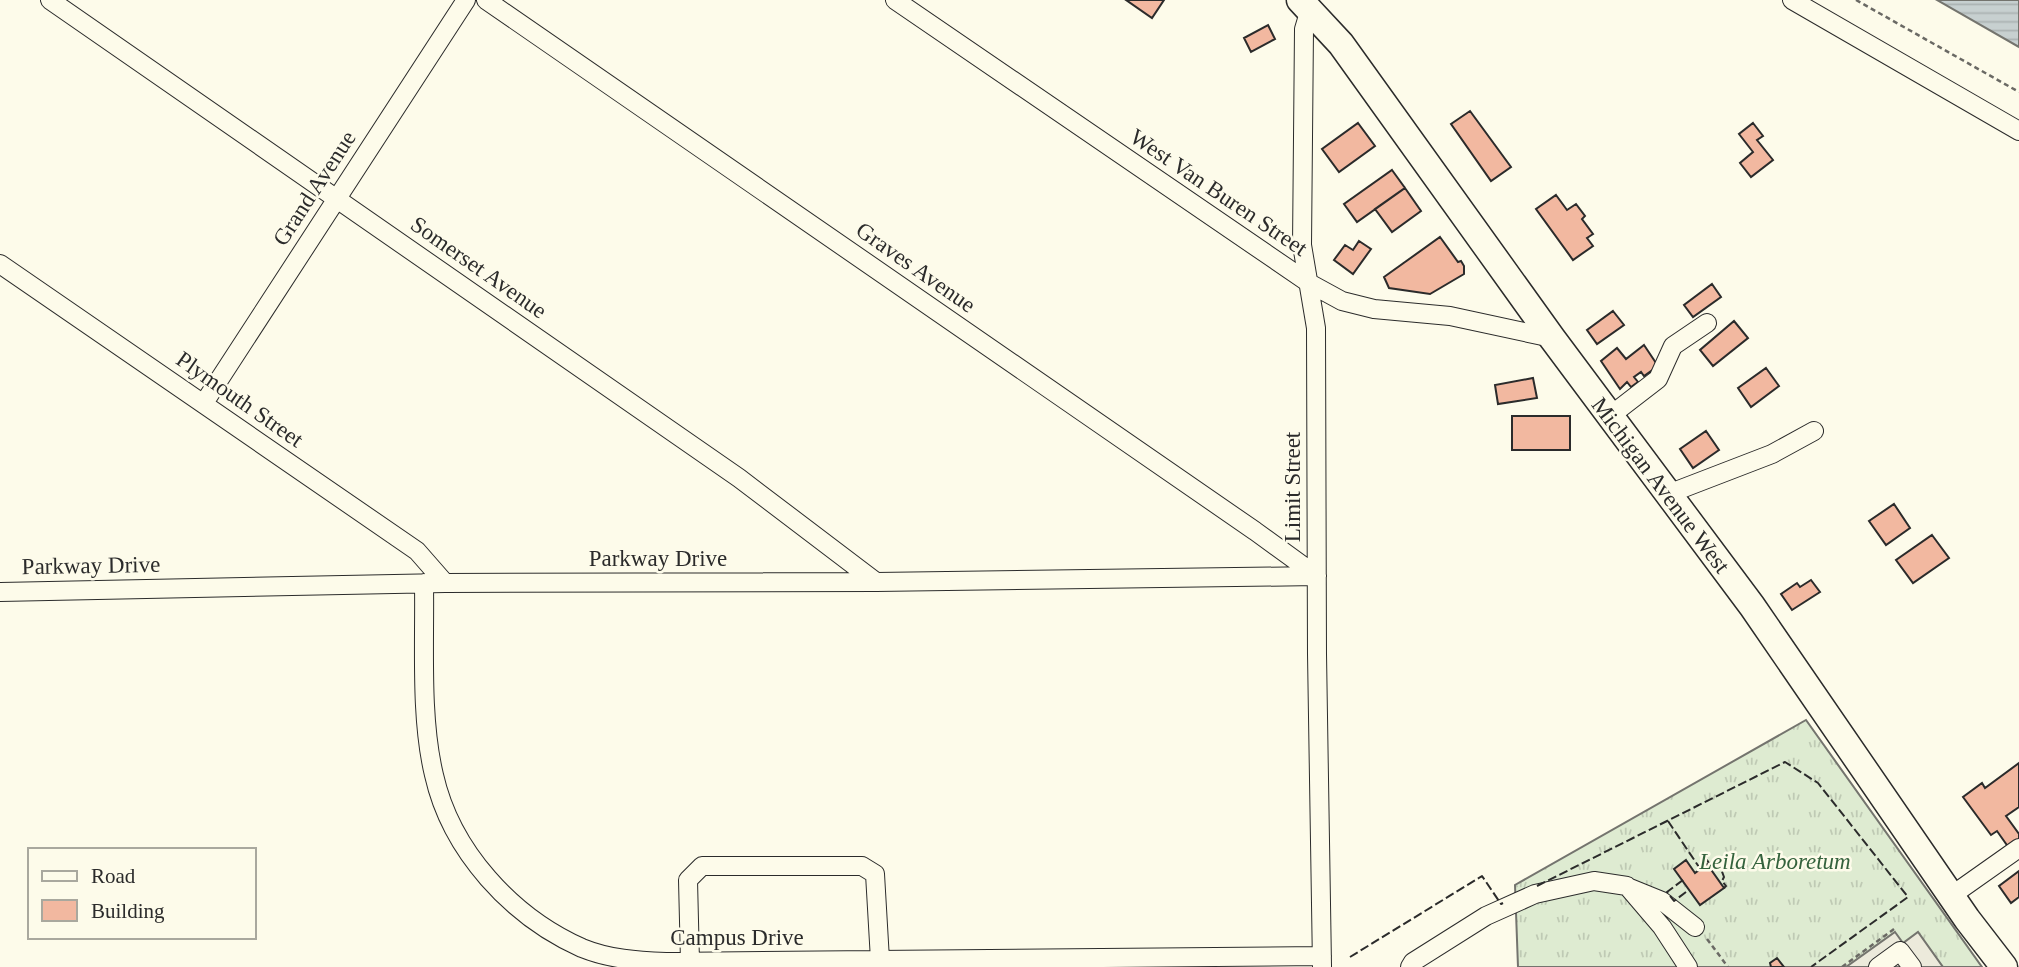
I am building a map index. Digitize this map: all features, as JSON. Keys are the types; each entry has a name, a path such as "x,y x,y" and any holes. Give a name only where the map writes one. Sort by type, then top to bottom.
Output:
{"highway":[{"name":"Michigan Avenue West","path":"1305,5 1341,44 1552,338 1752,607 1951,896 2004,967"}],"street":[{"name":"Somerset Avenue","path":"50,0 739,478 876,582"},
{"name":"Grand Avenue","path":"204,403 466,0"},
{"name":"Graves Avenue","path":"486,0 1317,576"},
{"name":"West Van Buren Street","path":"895,0 1309,283 1342,301 1374,309 1450,316 1552,338"},
{"path":"1792,0 2019,131"},
{"name":"Limit Street","path":"1305,5 1302,245 1316,328 1322,961"},
{"name":"Plymouth Street","path":"0,264 417,551 445,583"},
{"path":"1610,416 1658,379 1673,346 1707,323"},
{"path":"1668,494 1772,454 1815,431"},
{"name":"Parkway Drive","path":"0,592 424,583 876,582 1317,576"},
{"name":"Campus Drive","path":"424,583 428,734 434,776 447,816 466,849 489,880 518,908 548,931 584,949 626,960 690,962 1322,961"},
{"path":"1951,896 2019,848"},
{"path":"690,962 688,880 702,866 862,866 875,874 880,960"},
{"path":"1410,967 1413,962 1486,916 1535,894 1594,881 1627,886 1662,901 1695,927"},
{"path":"1627,886 1662,927 1688,967"},
{"path":"1878,967 1900,951 1912,967"}],"path":[{"path":"1856,0 2019,92"},
{"path":"1695,927 1728,967"},
{"path":"1842,967 1894,929"}],"green space":[{"name":"Leila Arboretum","path":"1806,720 1982,967 1518,967 1515,885"}],"shaded area":[{"path":"1937,0 2019,0 2019,47"},
{"path":"1895,932 1903,943 1918,932 1943,967 1846,967"}],"building":[{"path":"1126,0 1164,0 1152,18"},
{"path":"1268,25 1275,39 1251,52 1244,38"},
{"path":"1470,111 1511,167 1491,181 1451,124"},
{"path":"1358,123 1375,146 1339,172 1322,149"},
{"path":"1753,123 1763,136 1757,140 1773,160 1751,177 1740,163 1753,152 1739,134"},
{"path":"1392,170 1405,188 1357,222 1344,204"},
{"path":"1405,188 1421,211 1392,232 1375,209"},
{"path":"1556,195 1567,210 1576,204 1585,216 1582,219 1593,234 1587,238 1593,246 1573,260 1536,209"},
{"path":"1440,237 1458,262 1461,261 1464,274 1430,294 1389,288 1384,277"},
{"path":"1359,241 1371,249 1353,274 1334,260 1345,245 1353,250"},
{"path":"1712,284 1721,297 1693,317 1684,305"},
{"path":"1613,311 1624,325 1597,344 1587,330"},
{"path":"1734,321 1748,338 1713,366 1700,350"},
{"path":"1644,345 1658,366 1644,376 1641,372 1634,377 1638,382 1631,387 1627,382 1620,389 1601,361 1617,348 1626,359"},
{"path":"1766,368 1779,386 1751,407 1738,388"},
{"path":"1533,378 1537,398 1498,404 1495,385"},
{"path":"1512,416 1570,416 1570,450 1512,450"},
{"path":"1706,431 1719,450 1693,468 1680,449"},
{"path":"1894,504 1910,528 1886,545 1869,521"},
{"path":"1932,535 1949,558 1913,583 1896,560"},
{"path":"1811,580 1820,592 1792,610 1781,594 1797,583 1800,587"},
{"path":"2019,763 2019,807 2006,816 2019,834 2019,840 2009,848 1997,831 1991,835 1963,797 1982,783 1985,788"},
{"path":"1686,860 1695,873 1707,864 1724,888 1700,905 1674,869"},
{"path":"2019,871 2019,897 2011,903 1999,886"},
{"path":"1777,958 1784,967 1771,967 1770,963"}],"fence":[{"path":"1537,886 1785,762 1818,783 1908,897 1811,967"},
{"path":"1668,821 1699,867 1707,860 1712,868 1721,869 1724,877 1722,881 1726,886 1724,888"},
{"path":"1350,957 1482,876 1501,904 1503,903"},
{"path":"1683,880 1667,892 1674,901 1686,892"}]}
